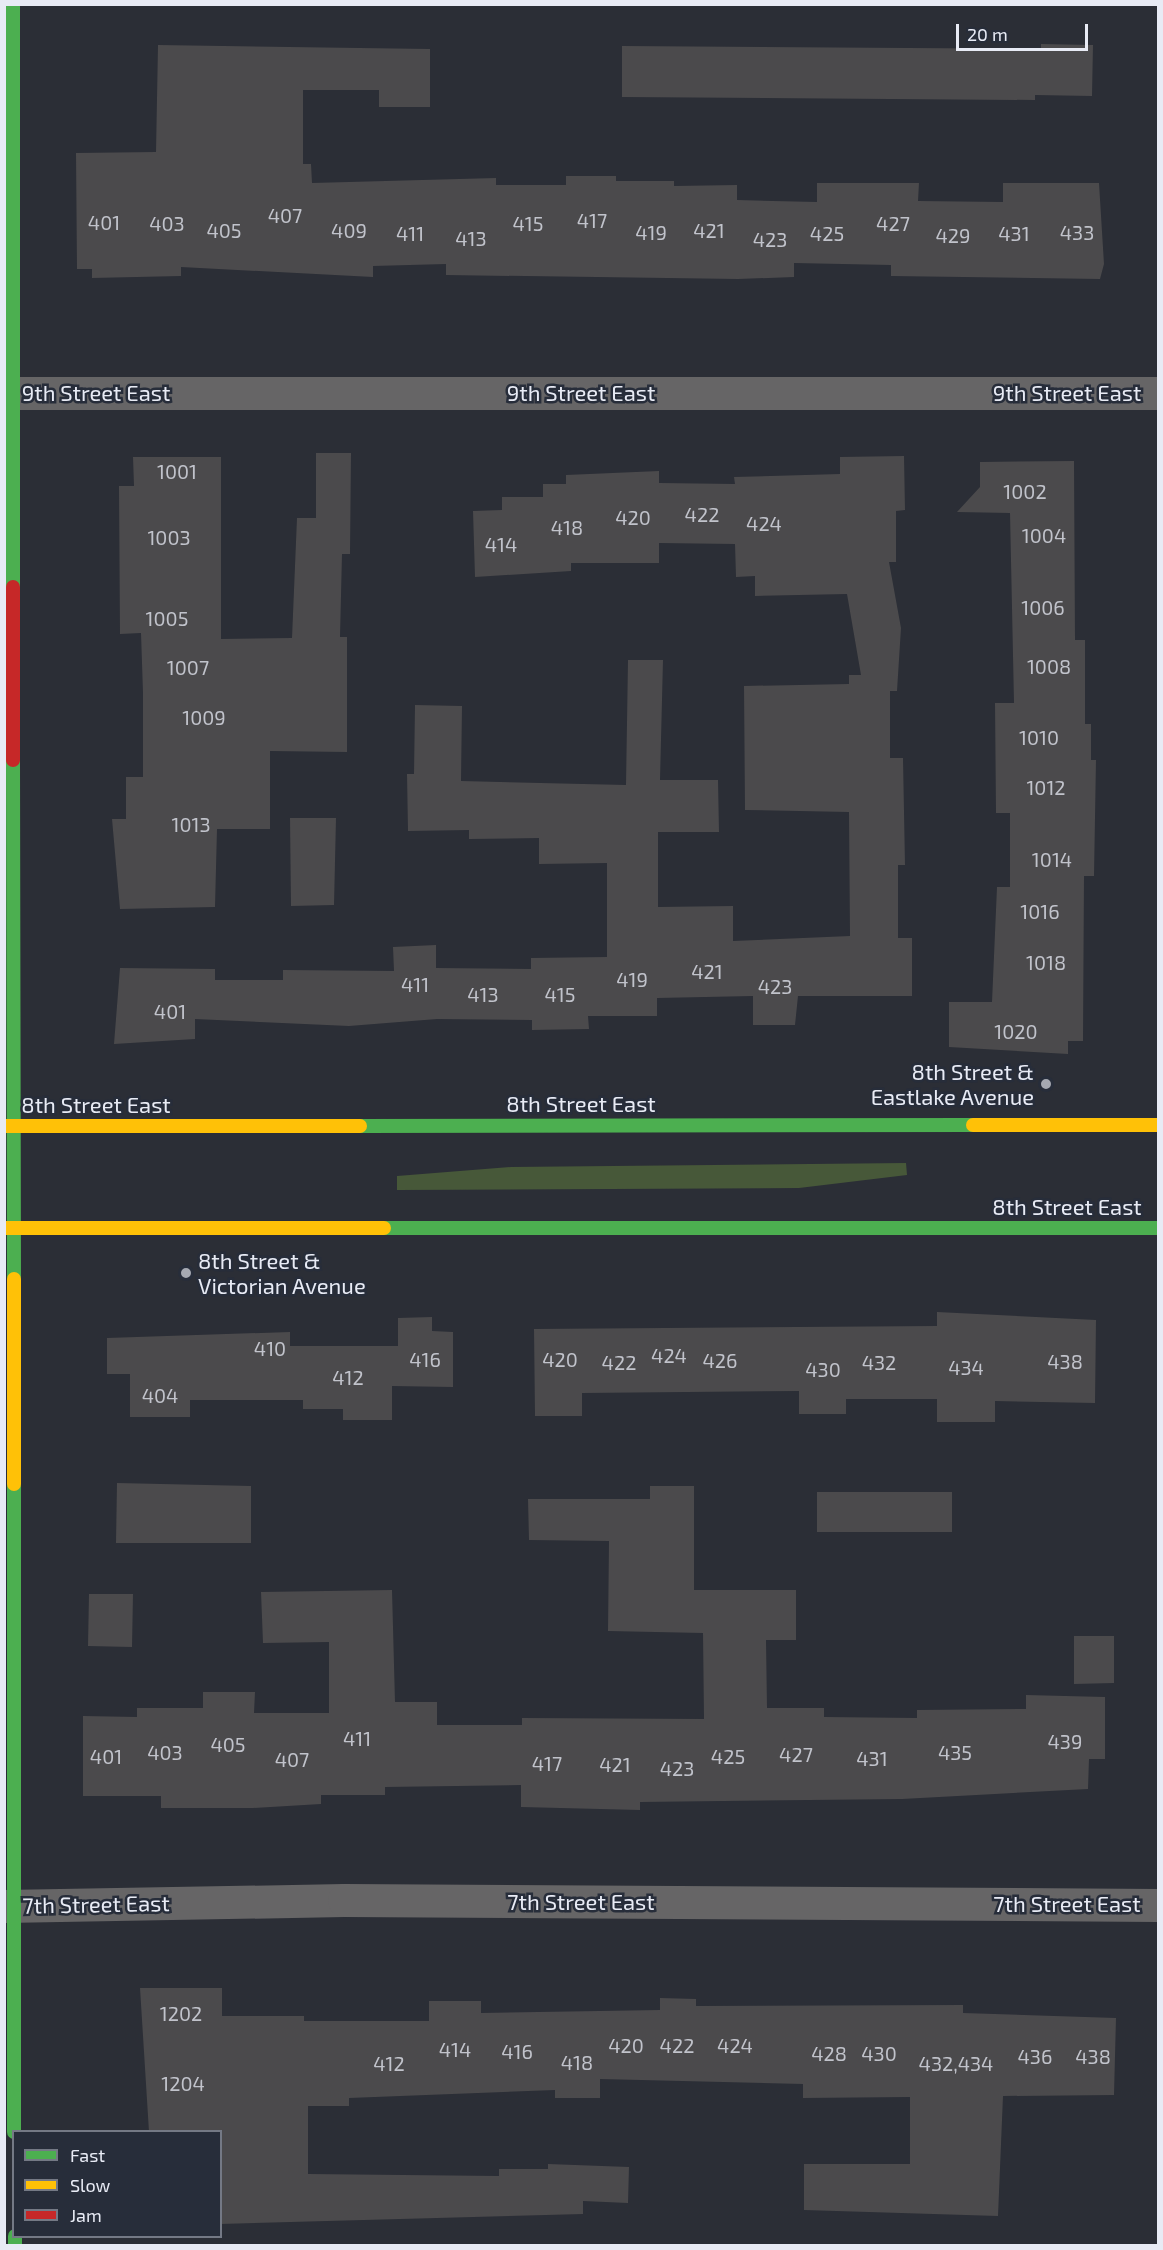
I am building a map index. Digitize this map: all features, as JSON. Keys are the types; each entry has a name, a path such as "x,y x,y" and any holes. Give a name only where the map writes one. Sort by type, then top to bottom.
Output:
{"main road":[{"path":"13,4 9,393 8,1906 14,2130"},
{"name":"8th Street East","path":"9,1126 1158,1125"},
{"name":"8th Street East","path":"9,1228 1158,1228"}],"street":[{"name":"9th Street East","path":"9,393 1158,393"},
{"name":"7th Street East","path":"8,1906 344,1900 1158,1905"}],"green space":[{"path":"906,1163 907,1175 799,1188 397,1190 397,1176 511,1167"}],"building":[{"path":"1041,44 1093,45 1092,96 1035,95 1035,100 622,97 622,46 1041,49"},
{"path":"158,45 430,49 430,107 379,107 379,90 303,90 303,164 311,164 312,183 496,178 496,185 566,185 566,176 616,176 616,181 674,181 674,186 737,185 737,200 817,202 817,183 919,183 918,201 1003,202 1003,183 1099,183 1104,264 1100,279 891,276 891,265 794,263 794,277 738,279 446,275 446,264 373,266 373,277 181,267 181,276 92,278 92,269 77,269 76,153 156,152"},
{"path":"316,453 351,453 350,554 342,554 340,637 347,637 347,752 270,751 270,829 217,829 215,907 120,909 112,819 126,819 126,777 143,777 143,693 141,633 120,634 119,486 134,486 133,457 221,457 221,639 292,638 297,518 316,518"},
{"path":"904,456 905,510 896,511 896,562 889,562 901,628 897,691 890,691 890,758 903,758 905,865 898,865 898,938 912,938 912,996 798,996 795,1025 753,1025 753,996 657,998 657,1016 588,1016 589,1029 532,1030 532,1020 437,1019 349,1026 195,1019 195,1039 114,1044 120,968 215,969 215,980 283,980 283,970 394,971 393,947 436,945 436,968 531,969 531,958 607,957 607,863 539,864 539,838 469,839 469,830 408,831 407,774 414,774 415,705 462,706 461,781 626,785 628,660 663,660 660,780 718,780 719,832 658,832 658,907 733,906 733,941 850,936 849,812 745,810 744,686 849,684 849,675 861,675 847,594 755,596 755,576 736,577 735,544 659,543 659,563 571,563 571,571 475,577 473,511 502,510 502,497 543,497 543,484 566,484 566,475 659,471 659,483 735,484 734,477 840,474 840,457"},
{"path":"1074,461 1075,640 1085,640 1085,724 1091,724 1091,760 1096,760 1094,876 1084,876 1083,1041 1068,1041 1068,1054 949,1047 949,1002 992,1002 997,887 1010,887 1010,813 996,813 995,703 1014,703 1010,513 957,512 980,487 980,462"},
{"path":"290,818 336,818 334,905 291,906"},
{"path":"937,1312 1096,1320 1095,1403 995,1401 995,1422 937,1422 937,1399 846,1399 846,1414 799,1414 799,1391 582,1393 582,1416 535,1416 534,1329 937,1326"},
{"path":"432,1317 432,1331 453,1332 453,1387 392,1386 392,1420 343,1420 343,1409 303,1409 303,1400 190,1400 190,1417 130,1417 130,1374 107,1374 107,1338 290,1332 290,1346 398,1346 398,1318"},
{"path":"117,1483 251,1486 251,1543 116,1543"},
{"path":"650,1486 694,1486 694,1590 796,1590 796,1640 766,1640 767,1708 824,1708 824,1717 917,1718 917,1710 1026,1709 1026,1695 1105,1697 1105,1759 1089,1759 1088,1789 902,1799 640,1802 640,1810 521,1807 521,1785 385,1787 385,1795 321,1795 321,1804 253,1808 161,1808 161,1796 83,1796 83,1716 137,1717 137,1708 203,1708 203,1692 255,1692 254,1713 329,1713 329,1642 263,1643 261,1592 392,1590 395,1702 437,1702 437,1725 522,1725 522,1718 704,1719 703,1633 608,1631 609,1541 529,1540 528,1499 650,1499"},
{"path":"817,1492 952,1492 952,1532 817,1532"},
{"path":"89,1594 133,1594 132,1647 88,1646"},
{"path":"1074,1636 1114,1636 1114,1683 1074,1684"},
{"path":"140,1988 222,1988 222,2016 304,2016 304,2021 429,2021 429,2001 481,2001 481,2013 660,2010 660,1998 696,1999 696,2006 963,2005 963,2013 1116,2018 1114,2095 1003,2096 998,2216 804,2210 804,2164 910,2164 910,2097 803,2098 803,2084 600,2079 600,2098 555,2098 555,2090 349,2098 349,2106 308,2106 308,2174 499,2176 499,2169 548,2169 548,2164 629,2167 628,2203 583,2201 583,2214 222,2224 222,2130 149,2130"}],"traffic: fast":[{"path":"13,4 13,587"},
{"path":"13,760 14,1279"},
{"path":"360,1126 973,1125"},
{"path":"384,1228 1158,1228"},
{"path":"14,1484 14,2130"},
{"path":"15,2238 15,2246"}],"traffic: slow":[{"path":"973,1125 1158,1125"},
{"path":"4,1126 360,1126"},
{"path":"4,1228 384,1228"},
{"path":"14,1279 14,1484"}],"traffic: jam":[{"path":"13,587 13,760"}],"place":[{"name":"8th Street & Eastlake Avenue","path":"1046,1084"},
{"name":"8th Street & Victorian Avenue","path":"186,1273"}]}
